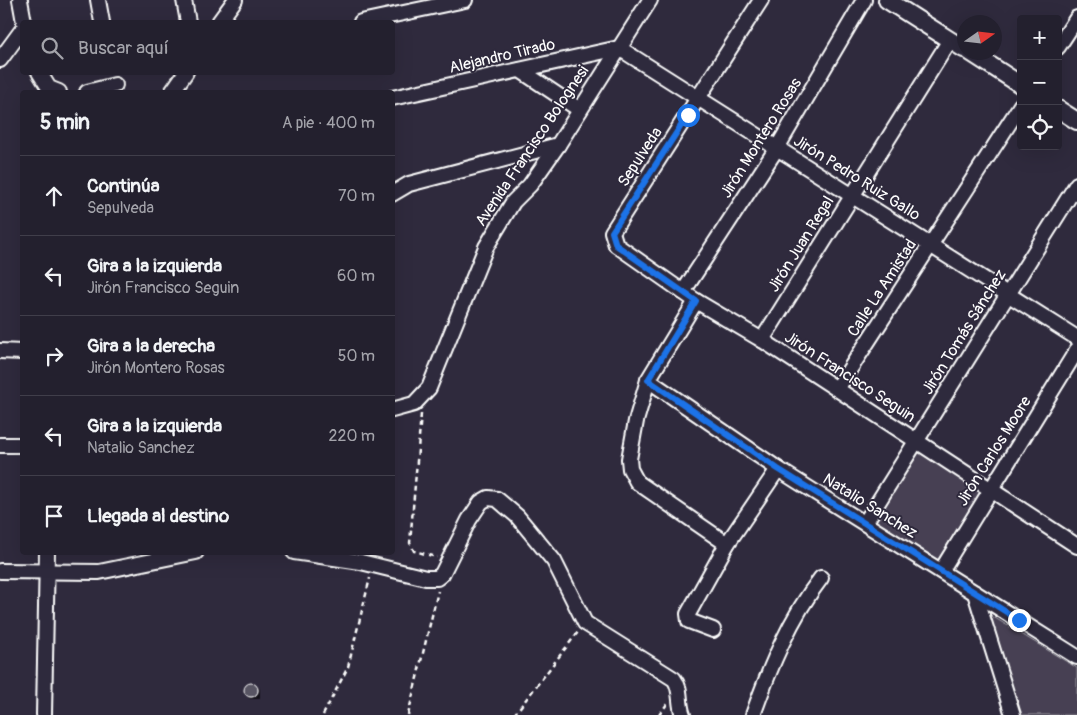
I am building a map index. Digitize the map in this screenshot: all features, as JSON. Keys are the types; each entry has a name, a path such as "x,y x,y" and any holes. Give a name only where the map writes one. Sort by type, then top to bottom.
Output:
{"street":[{"path":"20,0 24,20"},
{"path":"98,0 102,20"},
{"path":"184,0 188,20"},
{"path":"220,20 234,0"},
{"path":"371,20 466,0"},
{"name":"Avenida Francisco Bolognesi","path":"422,398 429,388 486,247 513,202 530,186 558,145 650,0"},
{"name":"Sepulveda","path":"612,232 761,0"},
{"name":"Jirón Montero Rosas","path":"683,292 776,148 864,0"},
{"path":"887,0 957,44"},
{"path":"1062,41 1077,18"},
{"path":"0,60 20,33"},
{"name":"Jirón Juan Regal","path":"762,340 950,40"},
{"name":"Alejandro Tirado","path":"395,97 618,48"},
{"name":"Jirón Pedro Ruiz Gallo","path":"618,48 1077,338"},
{"path":"982,60 1017,82"},
{"path":"520,70 580,110"},
{"path":"41,75 50,88 54,90"},
{"path":"173,90 184,75"},
{"path":"94,90 118,83"},
{"name":"Calle La Amistad","path":"837,389 1017,111"},
{"path":"1062,111 1077,120"},
{"path":"395,192 409,184 558,145"},
{"name":"Jirón Tomás Sánchez","path":"865,523 1077,184"},
{"name":"Jirón Francisco Seguin","path":"612,232 616,245 696,301 762,340 991,490 1076,543"},
{"path":"696,301 648,380 636,421 629,459 632,476 637,482 727,544"},
{"name":"Jirón Carlos Moore","path":"941,571 1077,350"},
{"path":"0,351 20,352"},
{"name":"Natalio Sanchez","path":"648,380 778,469 1077,657"},
{"path":"395,410 402,409 422,398"},
{"path":"0,445 20,445"},
{"path":"713,630 689,621 688,614 727,544 778,469"},
{"path":"321,555 366,560 426,578 437,578 442,574 481,502 488,498 497,499 517,516 554,561 585,623 674,679 678,685 682,715"},
{"path":"44,715 47,555"},
{"path":"0,571 99,572 181,555"},
{"path":"753,715 775,657 802,602 821,578"},
{"path":"975,593 1012,715"}],"path":[{"path":"422,398 410,543 414,551 422,555 449,559"},
{"path":"323,715 348,667 366,560"},
{"path":"408,715 442,574"},
{"path":"514,715 585,623"}],"shaded area":[{"path":"919,451 981,492 936,562 874,521"},
{"path":"990,615 1077,668 1077,715 1021,715"}],"building":[{"path":"251,683 256,685 258,690 256,695 251,697 246,695 244,690 246,685"}],"route":[{"path":"688,115 612,232 612,239 616,245 696,301 648,380 778,469 1019,620"}]}
